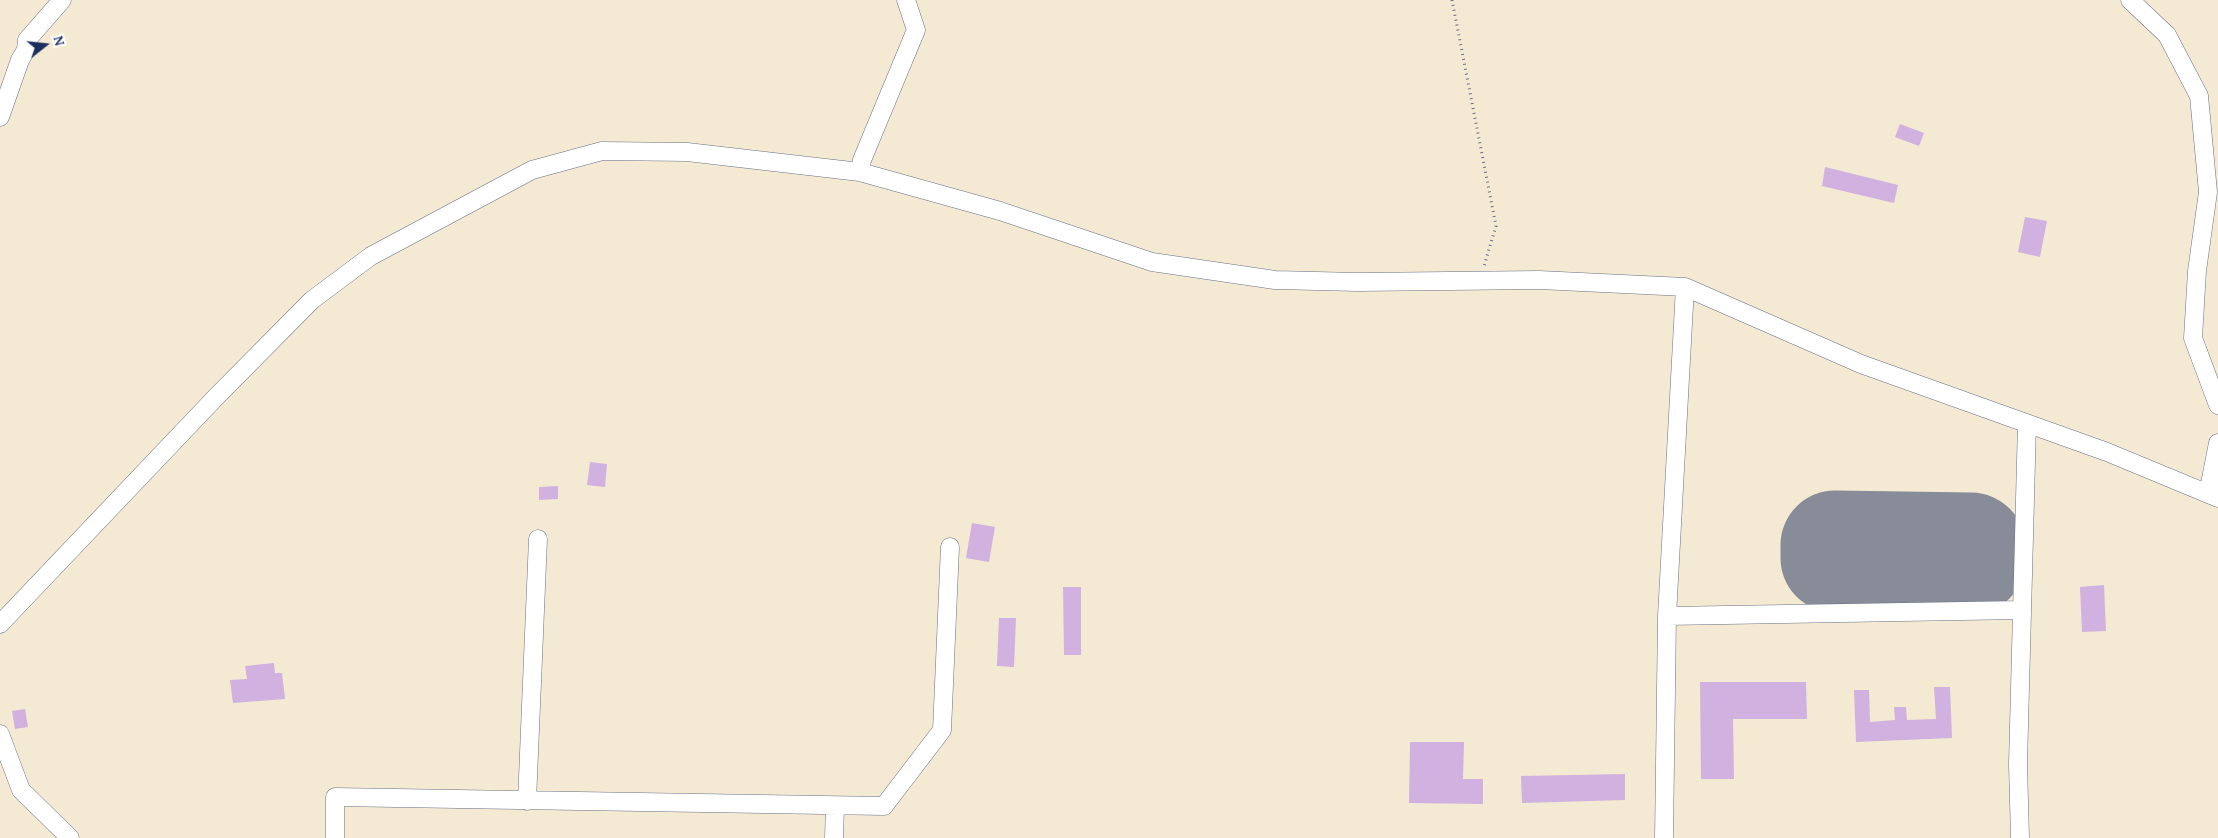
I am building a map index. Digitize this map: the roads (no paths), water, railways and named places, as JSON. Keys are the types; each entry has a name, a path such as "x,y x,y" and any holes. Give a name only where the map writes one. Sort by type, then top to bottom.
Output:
{"street":[{"path":"0,118 20,60 26,50 27,40 62,0"},
{"path":"860,172 862,160 916,30 906,0"},
{"path":"2130,0 2167,35 2199,96 2208,192 2197,271 2193,338 2217,397"},
{"path":"0,624 216,397 312,300 371,256 532,170 602,151 687,152 860,172 1000,211 1152,262 1275,280 1358,282 1539,280 1684,287 1861,364 2107,452 2213,496 2218,443"},
{"path":"1664,838 1667,616 1684,287"},
{"path":"2020,838 2018,764 2026,423"},
{"path":"526,801 538,539"},
{"path":"335,838 335,797 884,806 942,730 950,547"},
{"path":"1667,616 2022,610"},
{"path":"0,734 21,790 70,838"},
{"path":"834,838 835,806"}]}
